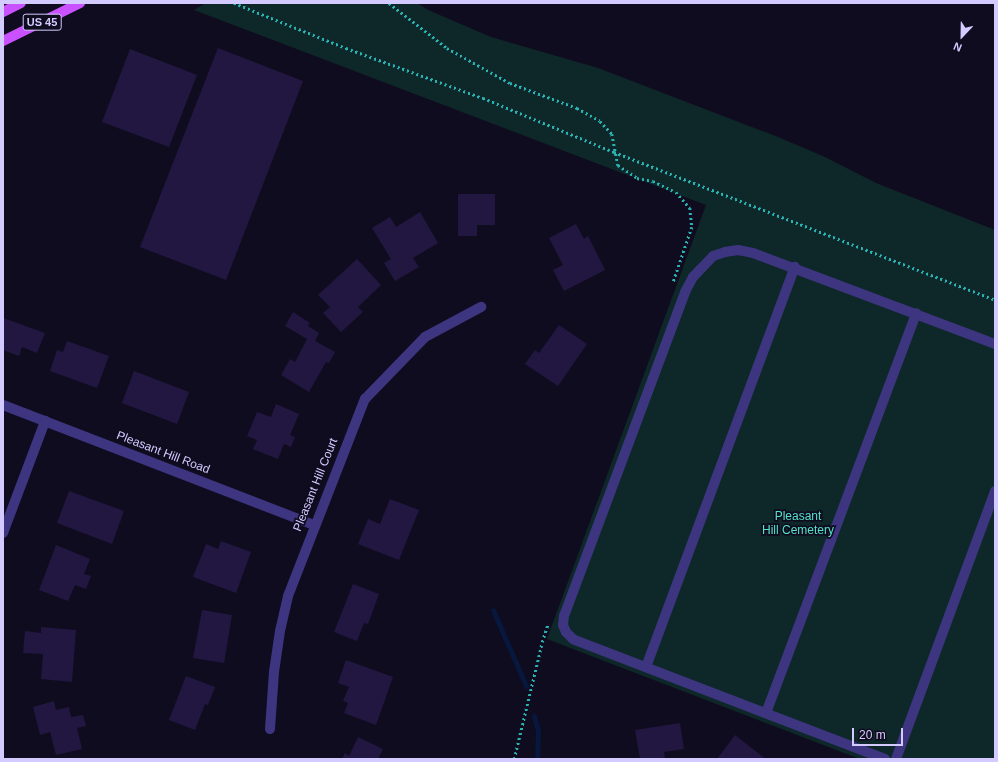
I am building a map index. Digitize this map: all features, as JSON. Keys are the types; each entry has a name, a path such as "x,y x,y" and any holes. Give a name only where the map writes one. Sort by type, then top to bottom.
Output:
{"main road":[{"name":"US 45","path":"3,12 21,3"},
{"name":"US 45","path":"3,42 80,3"}],"street":[{"path":"885,759 573,639 562,625 564,616 682,299 693,277 713,256 738,250 753,253 795,267 995,344"},
{"path":"646,667 795,267"},
{"name":"Pleasant Hill Court","path":"270,729 274,672 280,630 288,596 314,525 364,400 425,337 481,307"},
{"path":"766,713 916,314"},
{"name":"Pleasant Hill Road","path":"3,405 314,525"},
{"path":"3,532 44,422"},
{"path":"896,759 995,491"}],"path":[{"path":"234,3 346,48 483,98 614,152 995,300"},
{"path":"389,3 447,48 510,83 577,108 600,121 612,134 614,152 618,165 637,178 653,181 676,192 690,208 692,227 672,284"},
{"path":"514,759 542,642 550,619"}],"green space":[{"name":"Pleasant Hill Cemetery","path":"206,3 417,3 428,10 491,37 598,68 778,137 825,157 876,183 995,230 995,759 860,759 547,639 706,205 194,10"}],"building":[{"path":"218,48 303,81 226,280 140,247"},
{"path":"130,49 197,75 169,147 102,122"},
{"path":"458,194 495,194 495,225 477,225 477,236 458,236"},
{"path":"420,212 438,243 413,258 419,267 395,281 384,263 391,259 372,228 390,217 396,227"},
{"path":"576,224 584,239 588,236 605,270 564,291 553,270 563,265 549,238"},
{"path":"357,259 381,285 358,307 363,312 341,332 323,313 330,307 318,295"},
{"path":"293,312 310,323 308,326 319,333 315,341 335,352 329,363 326,362 309,392 281,375 290,359 295,362 307,339 285,326"},
{"path":"3,318 45,333 37,353 22,347 19,356 3,350"},
{"path":"559,325 587,344 558,386 525,364 535,350 539,353"},
{"path":"67,341 109,356 97,388 50,371 57,350 63,352"},
{"path":"134,371 189,392 177,424 122,403"},
{"path":"276,404 299,414 290,435 295,437 291,447 284,444 278,459 253,449 257,440 247,436 257,412 271,417"},
{"path":"69,491 124,511 112,544 57,523"},
{"path":"390,499 419,510 399,560 358,544 368,519 380,524"},
{"path":"221,541 251,552 236,593 193,577 206,544 218,549"},
{"path":"56,545 90,559 84,574 91,576 86,589 75,585 68,601 39,590"},
{"path":"353,584 379,594 368,624 364,623 357,641 334,632"},
{"path":"202,610 232,615 224,663 193,658"},
{"path":"41,627 76,630 72,682 41,679 43,654 23,653 25,631 41,633"},
{"path":"346,660 393,677 376,725 344,713 348,703 343,701 349,687 338,683"},
{"path":"186,676 215,687 208,705 205,704 195,730 169,720"},
{"path":"54,701 56,710 69,707 71,717 83,715 86,726 77,728 82,749 56,755 50,732 40,735 33,707"},
{"path":"680,723 684,749 664,752 665,759 640,759 635,730"},
{"path":"735,735 766,759 717,759"},
{"path":"358,737 383,749 378,759 342,759 345,753 349,756"}],"waterway":[{"path":"493,610 526,686"},
{"path":"534,716 538,731 537,759"}]}
